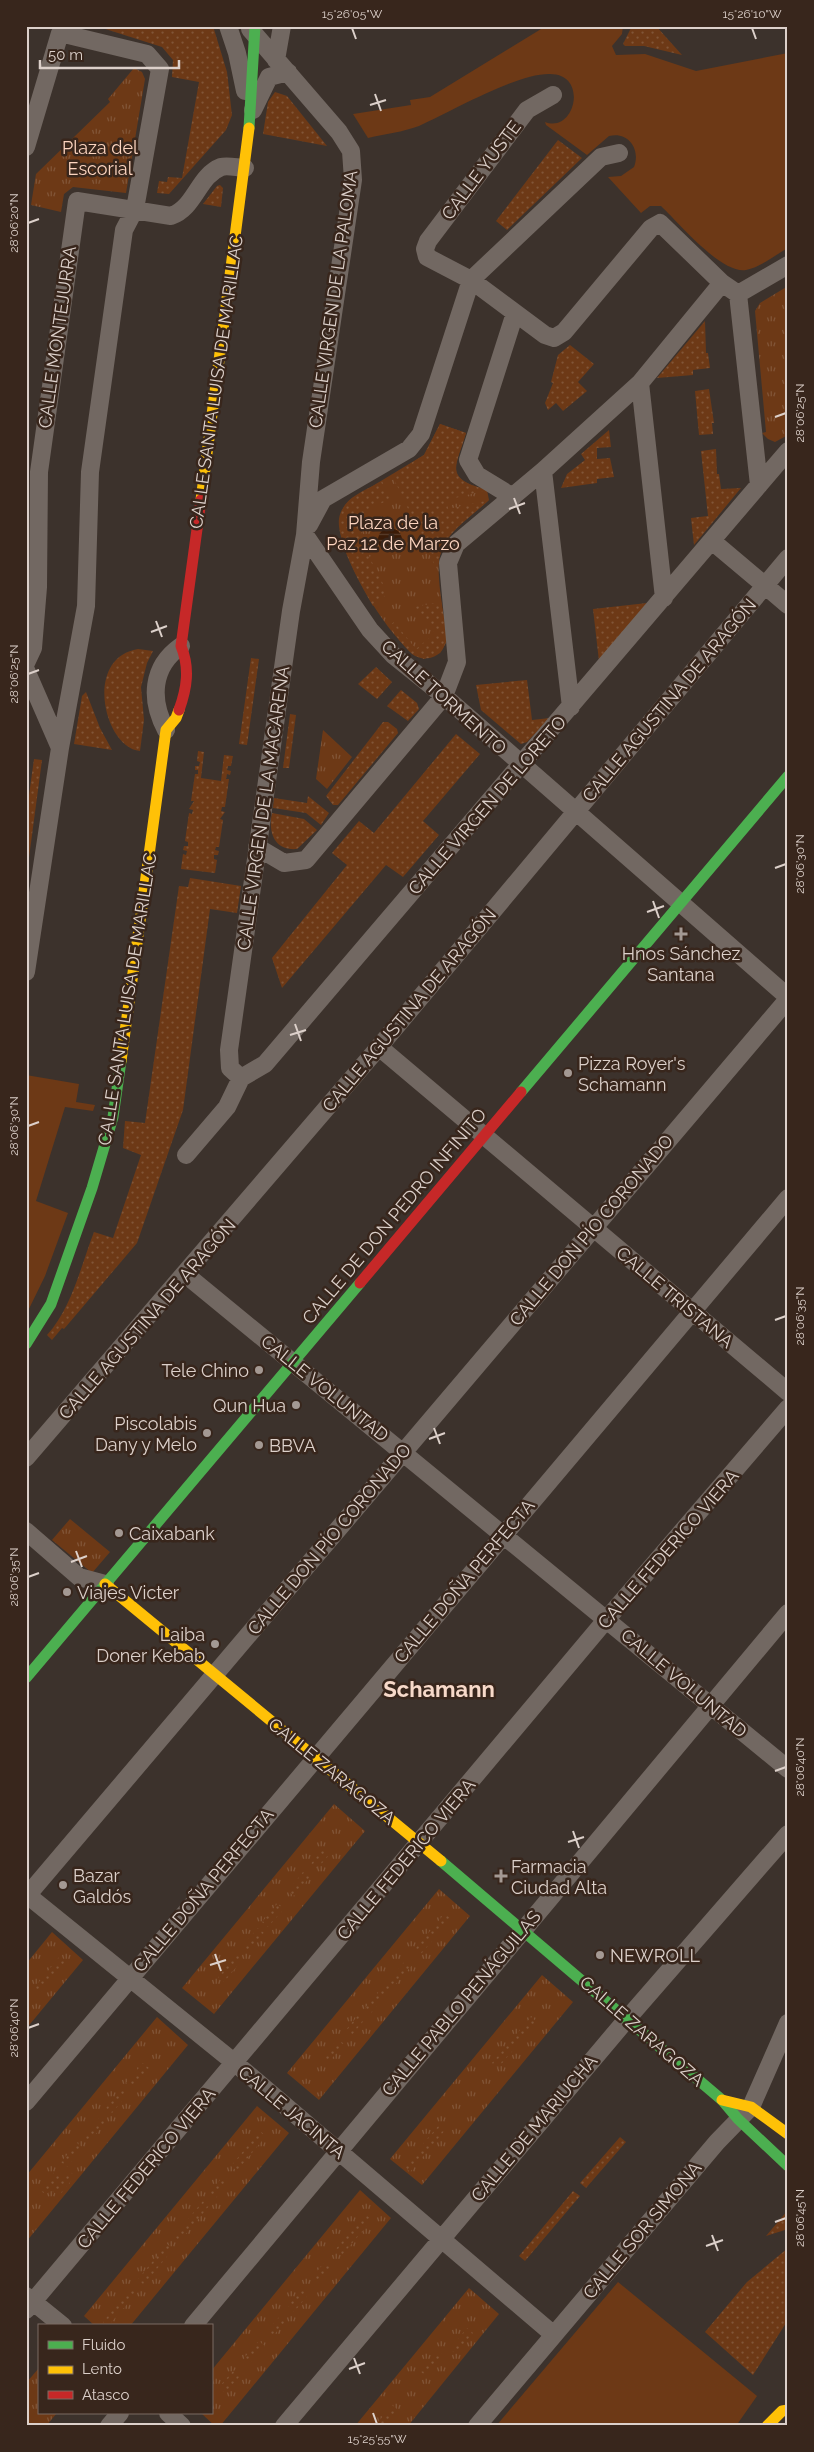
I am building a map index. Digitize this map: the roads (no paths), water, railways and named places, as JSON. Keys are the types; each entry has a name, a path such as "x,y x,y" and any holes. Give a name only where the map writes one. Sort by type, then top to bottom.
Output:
{"street":[{"name":"CALLE SANTA LUISA DE MARILLAC","path":"228,26 237,53 250,117"},
{"path":"282,26 282,66"},
{"name":"CALLE SANTA LUISA DE MARILLAC","path":"26,1344 34,1334 54,1297 102,1161 114,1117 166,730 176,718 187,689 186,659 181,646 245,168 250,117 252,29"},
{"name":"CALLE VIRGEN DE LA PALOMA","path":"252,29 339,132 351,151 353,180 312,462 305,535"},
{"path":"26,147 60,33 147,54 160,69 135,209 124,230 90,472 86,606 60,748 26,972"},
{"name":"CALLE SANTA LUISA DE MARILLAC","path":"250,117 269,77 282,66"},
{"name":"CALLE YUSTE","path":"471,280 427,257 425,249 428,241 527,110 553,95"},
{"path":"305,535 315,511 323,499 409,449 421,434 471,280 601,157 619,154"},
{"name":"CALLE MONTEJURRA","path":"26,663 33,648 38,588 39,472 77,201 171,216 180,213 214,171 223,166 245,168"},
{"path":"471,280 545,335 554,338 564,332 651,228 660,223 722,283 738,294 759,486"},
{"path":"738,294 788,265"},
{"path":"257,847 284,863 306,860 444,696 457,662 448,563 456,544 543,472 640,383 722,283"},
{"path":"513,497 477,475 468,460 515,313"},
{"path":"640,383 664,598"},
{"name":"CALLE VIRGEN DE LORETO","path":"241,1078 265,1064 571,708 788,451"},
{"path":"543,472 571,708"},
{"name":"CALLE TORMENTO","path":"305,535 370,630 393,655 444,696 521,765 681,902 788,998"},
{"name":"CALLE VIRGEN DE LA MACARENA","path":"241,1078 230,1068 229,1050 257,847 305,535"},
{"path":"712,540 788,605"},
{"name":"CALLE AGUSTINA DE ARAGÓN","path":"26,1458 379,1047 788,558"},
{"name":"CALLE SANTA LUISA DE MARILLAC","path":"166,730 159,716 155,700 155,684 160,668 170,654 181,646"},
{"path":"26,670 60,748"},
{"name":"CALLE DE DON PEDRO INFINITO","path":"26,1678 788,776"},
{"name":"CALLE DON PÍO CORONADO","path":"27,1895 788,998"},
{"name":"CALLE TRISTANA","path":"379,1047 788,1392"},
{"path":"186,1155 227,1107 241,1078"},
{"name":"CALLE DOÑA PERFECTA","path":"26,2102 130,1976 788,1198"},
{"name":"CALLE VOLUNTAD","path":"185,1274 788,1769"},
{"name":"CALLE FEDERICO VIERA","path":"29,2302 235,2063 607,1620 788,1408"},
{"name":"CALLE ZARAGOZA","path":"26,1531 79,1577 105,1584 523,1929 722,2100 738,2119 788,2166"},
{"name":"CALLE PABLO PENÁGUILAS","path":"195,2324 788,1613"},
{"name":"CALLE DE MARIUCHA","path":"284,2426 627,2018 788,1834"},
{"name":"CALLE JACINTA","path":"27,1895 130,1976 235,2063 554,2335"},
{"name":"CALLE SOR SIMONA","path":"478,2426 738,2119 751,2107 788,2023"},
{"path":"722,2100 751,2107 788,2134"},
{"path":"29,2302 60,2324"},
{"path":"767,2426 782,2411 788,2410"},
{"path":"109,2426 119,2414"},
{"path":"169,2414 182,2426"}],"place":[{"name":"Hnos Sánchez Santana","path":"681,934"},
{"name":"Pizza Royer's Schamann","path":"568,1073"},
{"name":"Tele Chino","path":"259,1370"},
{"name":"Qun Hua","path":"296,1405"},
{"name":"Piscolabis Dany y Melo","path":"207,1433"},
{"name":"BBVA","path":"259,1445"},
{"name":"Caixabank","path":"119,1533"},
{"name":"Viajes Victer","path":"67,1592"},
{"name":"Laiba Doner Kebab","path":"215,1644"},
{"name":"Farmacia Ciudad Alta","path":"501,1876"},
{"name":"Bazar Galdós","path":"63,1885"},
{"name":"NEWROLL","path":"600,1955"}],"district":[{"name":"Schamann","path":"439,1689"}],"park label":[{"name":"Plaza del Escorial","path":"100,157"},
{"name":"Plaza de la Paz 12 de Marzo","path":"393,532"}]}
